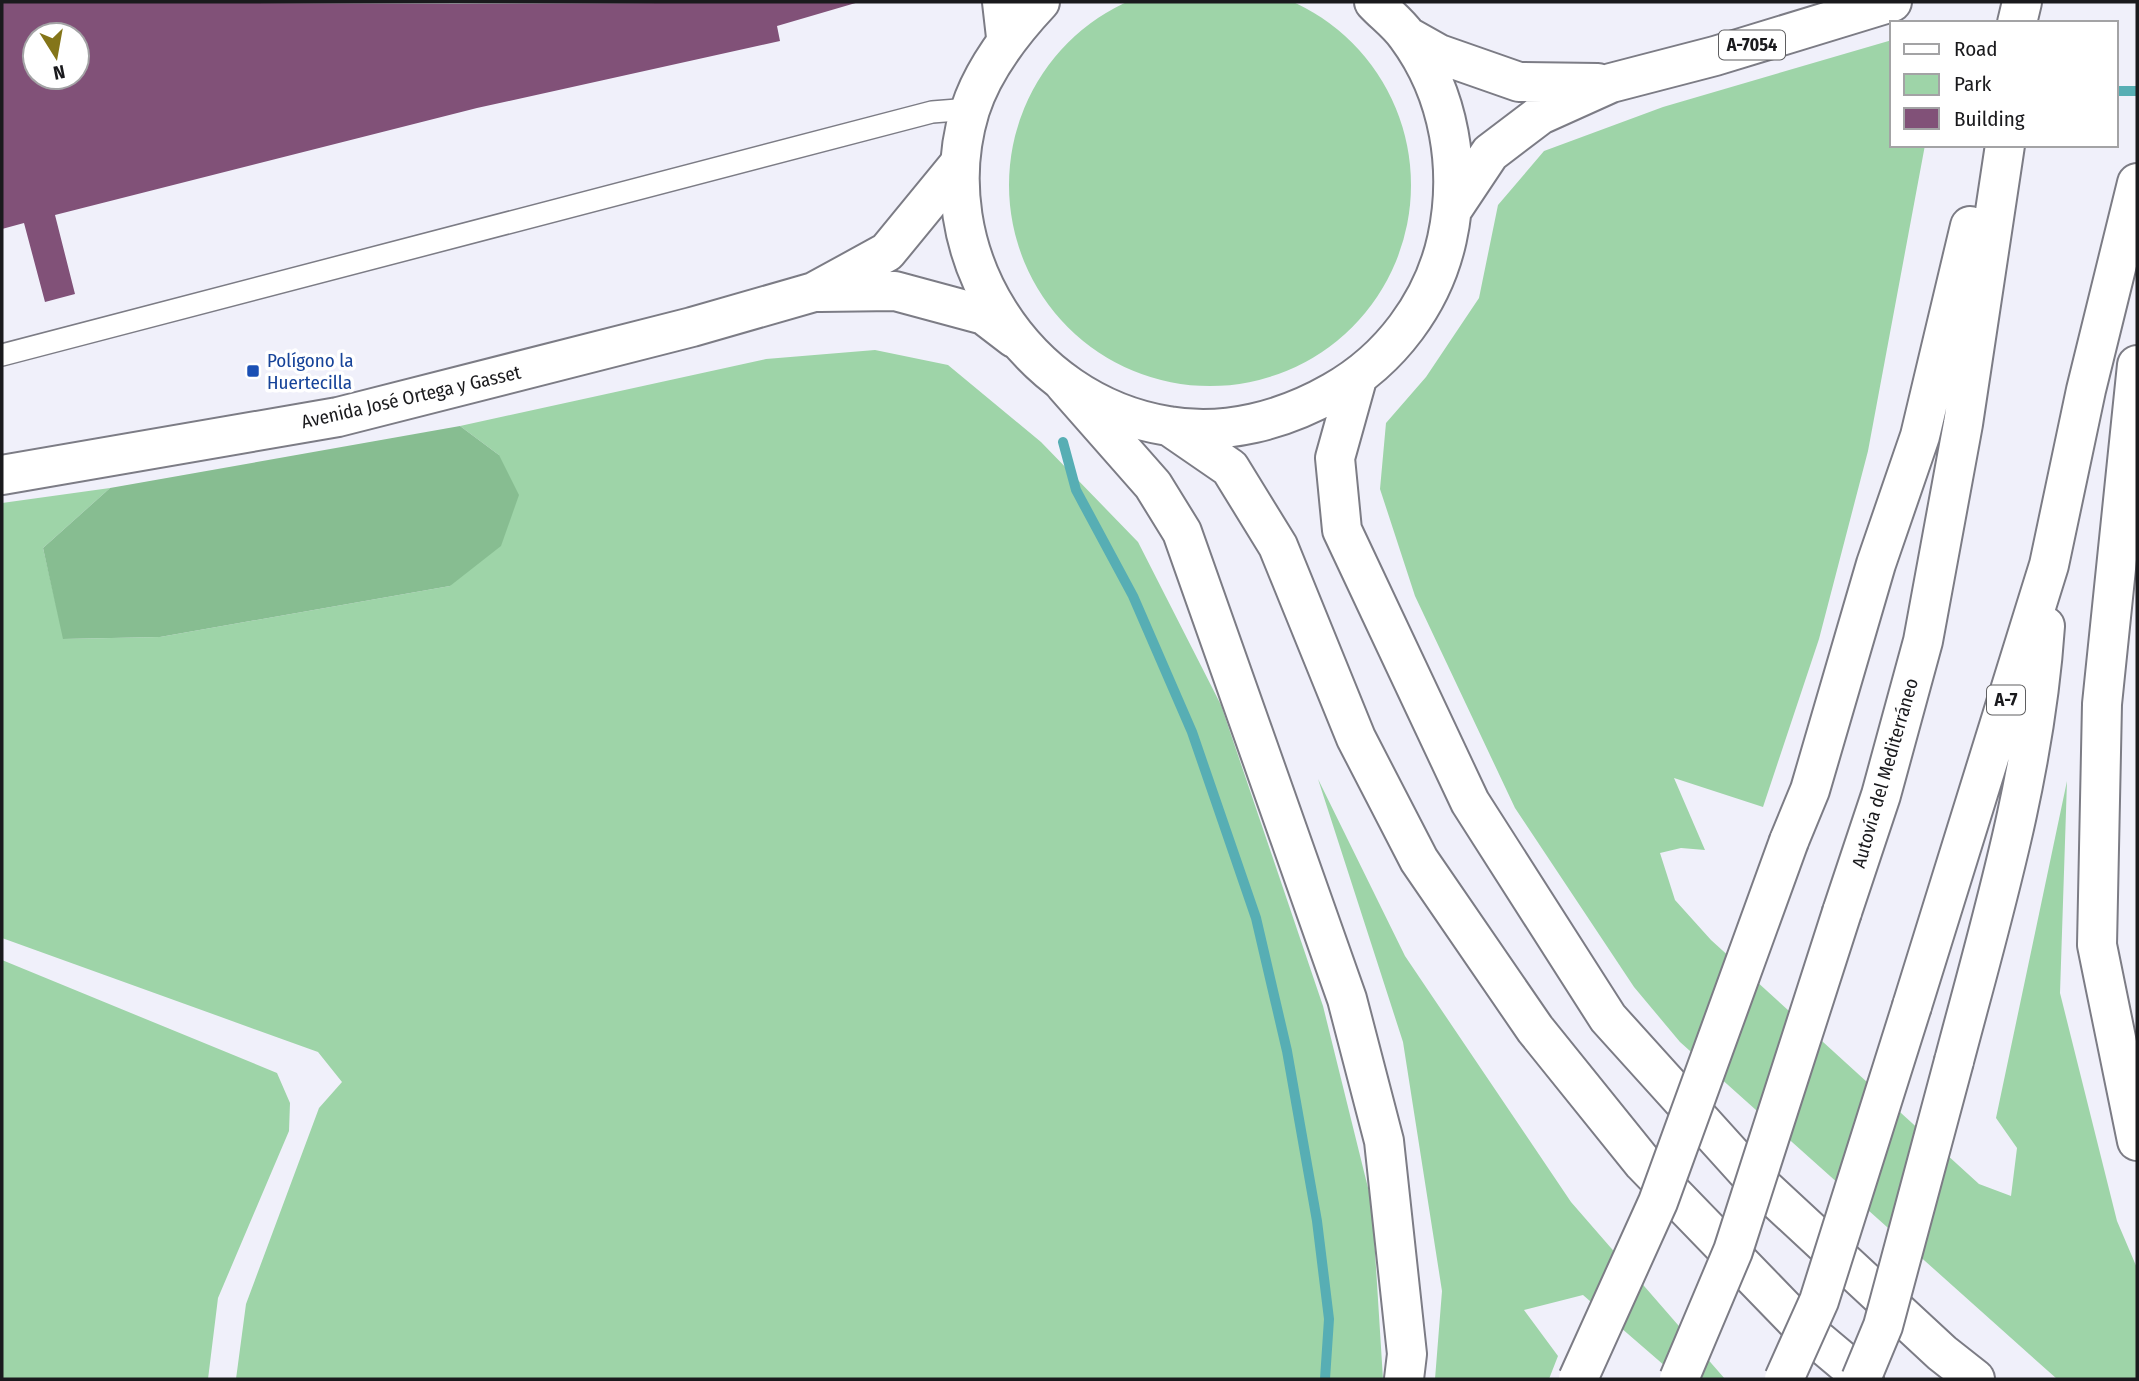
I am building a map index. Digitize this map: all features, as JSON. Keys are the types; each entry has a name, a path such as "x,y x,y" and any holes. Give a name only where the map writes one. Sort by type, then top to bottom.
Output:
{"main road":[{"path":"1040,2 1004,20 970,109 960,163 960,210 970,256 988,299 1014,338 1065,385 1153,485 1182,531 1347,999 1384,1140 1407,1354 1404,1379"},
{"path":"1065,385 1115,411 1169,426 1235,427 1300,411 1357,379 1394,344 1423,302 1443,256 1454,207 1452,146 1436,88 1407,36 1374,2"},
{"name":"A-7054","path":"1454,207 1490,153 1540,115 1611,83 1714,56 1892,2"},
{"path":"2018,21 2024,2"},
{"path":"2023,21 2024,2"},
{"name":"A-7054","path":"1407,36 1439,54 1519,82 1611,83"},
{"path":"1578,1379 1658,1202 1810,790 1877,564 1920,436 1989,147"},
{"name":"Autovía del Mediterráneo","path":"1679,1379 1733,1251 1881,795 1923,641 1963,424 2005,147"},
{"name":"Avenida José Ortega y Gasset","path":"2,475 338,417 692,327 814,292 887,252 960,163"},
{"name":"A-7","path":"1784,1379 1819,1301 2049,565 2086,390 2137,183"},
{"name":"Avenida José Ortega y Gasset","path":"814,292 895,291 984,315 1014,338"},
{"path":"2137,371 2102,704 2097,945 2137,1141"},
{"path":"1357,379 1335,458 1342,530 1470,802 1608,1018 1749,1174 1942,1353 1975,1379"},
{"path":"1169,426 1230,468 1278,546 1356,738 1419,860 1535,1029 1643,1163 1802,1327 1863,1379 1883,1326 2017,826 2040,699 2049,565"}],"lane":[{"path":"2,355 932,112 970,109"}],"green space":[{"path":"1133,-1 1287,-1 1322,18 1352,43 1377,73 1396,108 1410,165 1410,205 1402,243 1387,280 1365,313 1338,340 1305,362 1268,377 1230,385 1190,385 1152,377 1115,362 1082,340 1055,313 1033,280 1018,243 1010,205 1013,146 1024,108 1043,73 1082,30"},
{"path":"1890,41 1890,147 1925,147 1868,451 1819,639 1763,807 1674,778 1705,850 1681,848 1660,853 1675,900 1711,940 1979,1184 2011,1196 2017,1148 1996,1118 2067,781 2060,993 2117,1221 2137,1268 2137,1379 2057,1379 1680,1042 1634,987 1515,808 1415,596 1380,489 1386,423 1426,377 1479,298 1498,205 1544,151 1663,107"},
{"path":"875,350 948,365 1041,442 1138,542 1221,705 1323,1006 1372,1204 1383,1379 236,1379 246,1304 319,1108 342,1082 318,1052 2,938 2,503 110,488 43,548 64,639 160,637 450,586 499,455 460,426 766,359"},
{"path":"460,426 499,455 519,495 501,546 450,586 160,637 63,639 43,548 110,488"},
{"path":"1318,779 1405,956 1571,1202 1725,1379 1680,1379 1583,1295 1524,1310 1558,1356 1549,1379 1435,1379 1442,1291 1403,1042"},
{"path":"2,960 277,1073 290,1103 289,1131 218,1298 208,1379 2,1379"}],"building":[{"path":"2,2 859,2 777,26 780,41 477,108 55,215 75,294 45,302 24,223 2,229"}],"waterway":[{"path":"2118,91 2137,91"},
{"path":"1063,442 1076,490 1133,596 1192,732 1256,918 1287,1051 1317,1221 1329,1319 1325,1379"}],"place":[{"name":"Polígono la Huertecilla","path":"253,371"}]}
